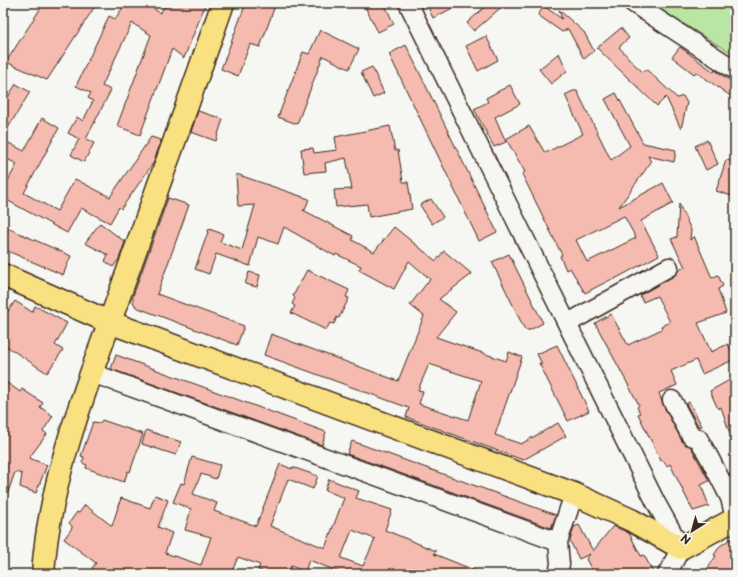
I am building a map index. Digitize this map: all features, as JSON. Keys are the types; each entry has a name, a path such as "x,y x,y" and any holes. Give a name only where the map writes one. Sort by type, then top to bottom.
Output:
{"main road":[{"path":"43,574 45,546 60,470 109,322 224,3"},
{"path":"3,275 109,322 574,494 631,520 681,548 735,518"}],"street":[{"path":"408,3 655,501 681,548 667,574"},
{"path":"633,3 735,70"},
{"path":"568,323 669,267"},
{"path":"92,373 558,542"},
{"path":"672,400 691,436 698,438 712,464 730,498 735,518"},
{"path":"558,574 560,564 558,542 574,494"}],"green space":[{"path":"649,3 735,3 735,55"}],"building":[{"path":"44,3 97,3 47,80 6,62"},
{"path":"126,3 145,3 160,13 167,3 206,3 184,58 172,49 140,135 117,126 151,35 132,23 102,86 111,90 86,139 94,143 84,162 71,155 79,139 68,133 77,117 83,121 93,101 88,98 91,93 76,86 109,16 115,19"},
{"path":"246,3 276,3 260,47 250,44 238,76 221,69"},
{"path":"363,3 384,3 394,24 378,32"},
{"path":"426,3 463,3 433,18"},
{"path":"489,3 506,3 474,31 467,23"},
{"path":"544,6 562,19 559,10 584,32 594,51 584,59 568,29 562,32 538,15"},
{"path":"621,28 629,38 619,47 634,64 643,72 646,69 677,98 683,96 687,103 681,129 666,97 657,106 597,48"},
{"path":"320,30 359,49 349,69 323,56 297,124 278,117 303,52 309,54"},
{"path":"486,36 498,60 478,71 466,46"},
{"path":"406,45 497,232 479,241 389,54"},
{"path":"680,47 714,72 715,70 735,84 735,99 696,72 694,74 672,57"},
{"path":"559,53 567,71 551,84 539,69"},
{"path":"372,67 384,93 373,98 361,72"},
{"path":"16,84 30,92 3,136 3,105"},
{"path":"510,85 520,104 495,117 506,142 494,147 474,109 488,102 486,98"},
{"path":"573,91 577,91 611,160 630,146 605,99 616,93 643,143 676,150 674,162 648,156 651,162 619,207 663,183 673,203 641,221 659,255 613,280 612,279 585,293 570,268 566,270 560,256 562,255 522,174 525,172 506,139 529,126 545,153 583,134 565,95","holes":["624,216 636,238 587,262 576,240"]},
{"path":"198,111 223,119 216,141 191,132"},
{"path":"42,118 59,128 24,193 57,211 75,179 110,197 151,137 161,140 154,162 121,209 119,207 110,223 81,208 67,233 3,198 3,190 17,164 3,157 3,140 24,151"},
{"path":"390,126 395,151 398,150 403,182 408,182 412,209 369,217 367,204 336,207 334,190 352,189 346,158 325,163 326,171 304,173 301,149 313,148 314,153 337,150 335,137"},
{"path":"707,140 718,164 706,170 695,146"},
{"path":"726,160 735,161 735,197 716,191"},
{"path":"236,174 309,199 305,210 303,210 353,236 352,240 374,252 394,227 436,261 444,251 472,274 439,299 456,312 436,337 506,361 509,352 522,357 495,435 521,444 558,423 566,436 523,460 406,417 409,408 264,355 271,334 398,381 424,316 410,305 430,279 409,261 394,289 359,270 361,266 336,254 335,256 284,227 278,244 258,237 250,266 216,254 209,274 195,269 209,229 223,234 220,242 242,250 255,205 238,206","holes":["429,364 481,381 468,420 419,404 423,391 418,390"]},
{"path":"168,198 189,205 157,294 244,326 237,345 136,307 133,302 133,296"},
{"path":"431,199 443,217 432,224 420,205"},
{"path":"679,204 691,230 690,240 694,236 712,278 718,275 723,286 718,289 726,313 698,323 711,352 728,344 735,359 702,374 696,360 671,371 677,385 659,393 663,405 682,441 691,447 709,481 701,485 709,506 693,511 670,464 667,466 663,460 661,461 638,414 640,413 637,407 639,405 595,323 611,314 628,345 662,329 661,326 670,322 657,296 643,302 640,295 674,276 679,270 685,267 671,239 677,237"},
{"path":"100,223 125,242 119,259 113,267 105,261 108,255 85,243"},
{"path":"3,226 71,256 63,275 3,249"},
{"path":"509,254 543,323 530,330 525,330 492,262"},
{"path":"307,270 349,290 346,297 349,298 339,318 337,317 334,324 330,323 326,330 291,313 295,306 292,304 295,298 293,296"},
{"path":"249,272 260,275 257,287 245,284"},
{"path":"15,301 32,312 35,306 67,323 55,345 63,350 47,373 3,344 3,319"},
{"path":"557,345 589,411 568,421 539,363 542,364 537,354"},
{"path":"116,355 326,432 322,445 111,369"},
{"path":"735,377 735,443 733,443 721,407 718,409 710,391"},
{"path":"3,380 20,392 22,389 43,403 40,407 53,416 43,431 47,434 29,458 47,465 36,493 20,487 22,474 15,472 5,501 3,501"},
{"path":"689,402 702,426 699,427 686,404"},
{"path":"102,420 143,434 130,472 128,471 124,482 86,468 87,465 82,463 84,457 81,456 93,422 100,423"},
{"path":"146,430 181,442 176,455 142,444"},
{"path":"352,441 556,515 551,528 347,454"},
{"path":"192,457 220,465 216,479 201,474 193,494 217,503 214,511 256,526 280,464 292,469 292,467 318,476 313,489 288,479 270,526 325,548 344,498 325,490 329,479 359,491 356,498 392,510 385,530 436,551 434,554 484,574 344,574 309,560 305,572 291,566 288,574 269,574 258,570 260,565 238,557 231,574 100,574 92,568 96,563 64,539 72,528 69,523 77,512 79,513 85,505 112,526 121,498 150,508 155,495 168,500 158,527 172,533 165,553 201,565 211,537 185,530 191,509 173,502 181,483 184,484","holes":["352,530 375,539 363,566 341,558"]},
{"path":"579,525 593,551 613,526 629,533 641,556 644,555 654,574 594,574 586,559 590,554 579,559 570,541 574,527"},
{"path":"735,536 735,569 732,574 704,574 716,556 714,555 720,546"}]}
